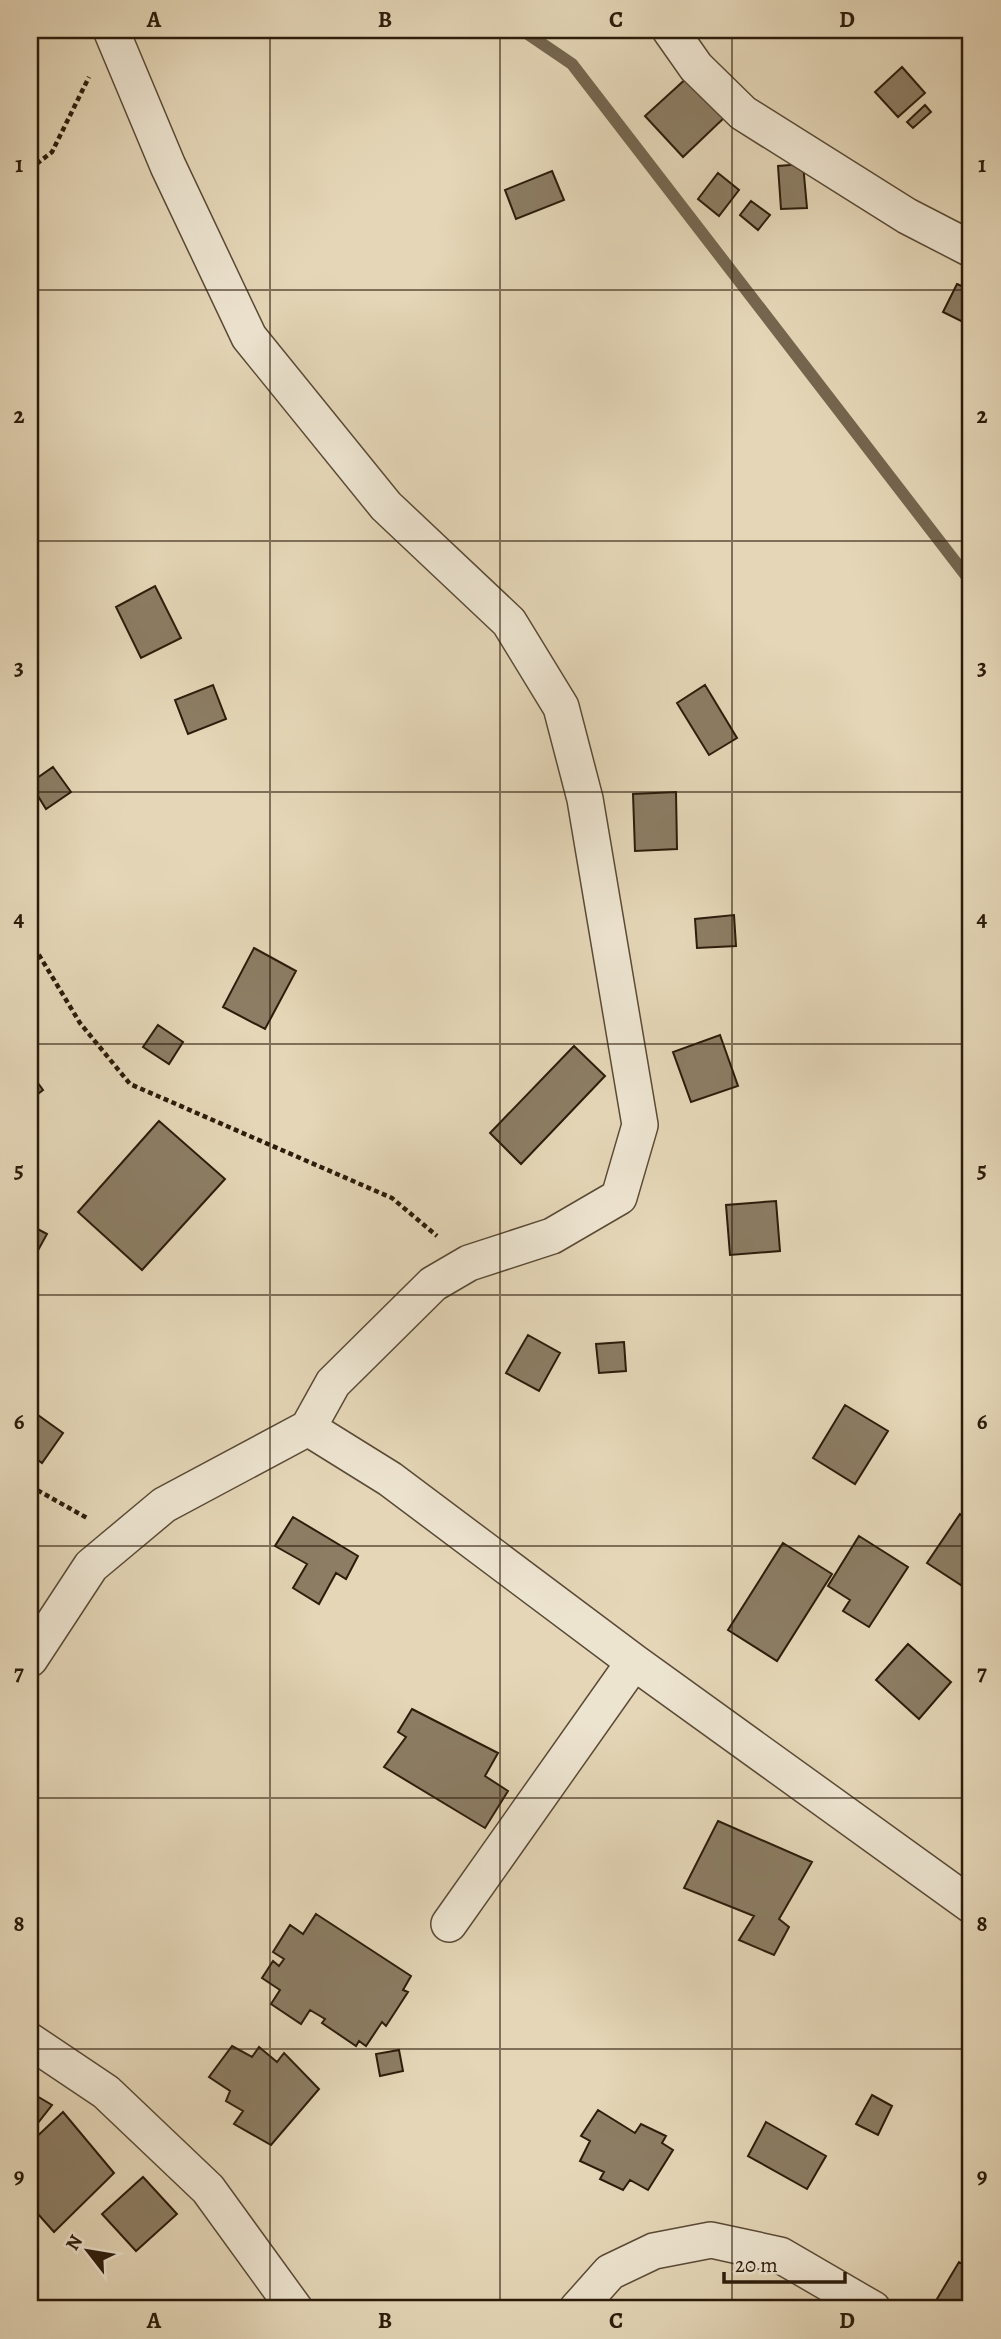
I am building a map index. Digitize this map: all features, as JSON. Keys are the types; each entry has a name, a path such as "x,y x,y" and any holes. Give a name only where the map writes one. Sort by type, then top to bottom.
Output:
{"street":[{"path":"670,30 696,67 743,113 907,216 971,250"},
{"path":"30,1659 91,1566 164,1505 308,1428 333,1382 433,1284 469,1263 552,1236 619,1197 640,1125 584,799 561,707 509,622 386,506 249,337 168,166 111,31"},
{"path":"308,1428 390,1479 634,1662 971,1905"},
{"path":"449,1924 634,1662"},
{"path":"30,2041 106,2092 208,2189 295,2309"},
{"path":"576,2309 610,2272 654,2251 711,2240 780,2255 873,2309"}],"path":[{"path":"30,169 52,152 111,31"},
{"path":"30,940 80,1023 130,1084 392,1198 469,1263"},
{"path":"30,1486 124,1539"}],"building":[{"path":"902,67 925,93 898,117 875,92"},
{"path":"689,76 726,116 683,157 645,116"},
{"path":"925,105 931,112 913,128 907,122"},
{"path":"803,164 807,208 781,209 778,166"},
{"path":"552,171 564,200 516,219 505,190"},
{"path":"718,173 739,190 719,216 698,199"},
{"path":"751,201 770,215 758,230 740,215"},
{"path":"957,284 971,290 971,326 943,312"},
{"path":"155,586 181,638 141,658 116,607"},
{"path":"213,685 226,719 188,734 175,700"},
{"path":"705,685 737,738 709,755 677,703"},
{"path":"53,767 71,792 46,809 30,783"},
{"path":"676,792 677,849 635,851 633,794"},
{"path":"734,915 736,946 697,948 695,919"},
{"path":"254,948 296,971 265,1029 223,1007"},
{"path":"158,1025 183,1042 169,1064 143,1047"},
{"path":"720,1035 738,1086 691,1102 673,1052"},
{"path":"574,1046 605,1076 521,1164 490,1133"},
{"path":"30,1072 43,1090 30,1100"},
{"path":"159,1121 225,1179 142,1270 78,1212"},
{"path":"776,1201 780,1251 730,1255 726,1205"},
{"path":"30,1225 47,1234 30,1265"},
{"path":"528,1335 560,1353 539,1391 506,1373"},
{"path":"624,1342 626,1371 599,1373 596,1344"},
{"path":"845,1405 888,1431 855,1484 813,1458"},
{"path":"31,1410 63,1433 42,1463 30,1454"},
{"path":"960,1514 971,1522 971,1576 964,1587 927,1563"},
{"path":"293,1517 358,1556 346,1579 336,1573 319,1604 293,1588 307,1564 275,1546"},
{"path":"859,1536 908,1567 869,1627 843,1611 850,1600 828,1586"},
{"path":"783,1543 832,1574 777,1661 728,1630"},
{"path":"908,1644 951,1682 919,1719 876,1680"},
{"path":"412,1709 498,1753 485,1776 508,1791 485,1828 384,1767 406,1737 398,1732"},
{"path":"718,1821 812,1862 779,1919 789,1927 774,1955 739,1940 754,1916 684,1888"},
{"path":"316,1914 411,1976 403,1990 408,1992 386,2026 382,2022 366,2046 359,2041 356,2046 322,2023 325,2019 310,2010 301,2024 271,2004 280,1990 262,1978 273,1961 279,1966 284,1959 273,1952 290,1925 303,1934"},
{"path":"232,2046 252,2057 259,2047 277,2062 284,2053 319,2089 271,2145 234,2124 243,2111 226,2101 230,2091 209,2077"},
{"path":"399,2050 403,2071 380,2076 376,2054"},
{"path":"30,2092 52,2105 30,2133"},
{"path":"872,2095 892,2106 878,2135 856,2124"},
{"path":"598,2110 635,2133 641,2124 666,2136 662,2143 673,2150 648,2190 630,2180 623,2190 600,2179 604,2172 580,2161 590,2141 581,2136"},
{"path":"63,2112 114,2173 54,2232 30,2205 30,2143"},
{"path":"766,2122 826,2156 807,2189 748,2156"},
{"path":"143,2177 177,2214 136,2251 102,2214"},
{"path":"959,2262 971,2269 971,2309 931,2309"}],"waterway":[{"path":"522,30 572,64 971,582"}]}
